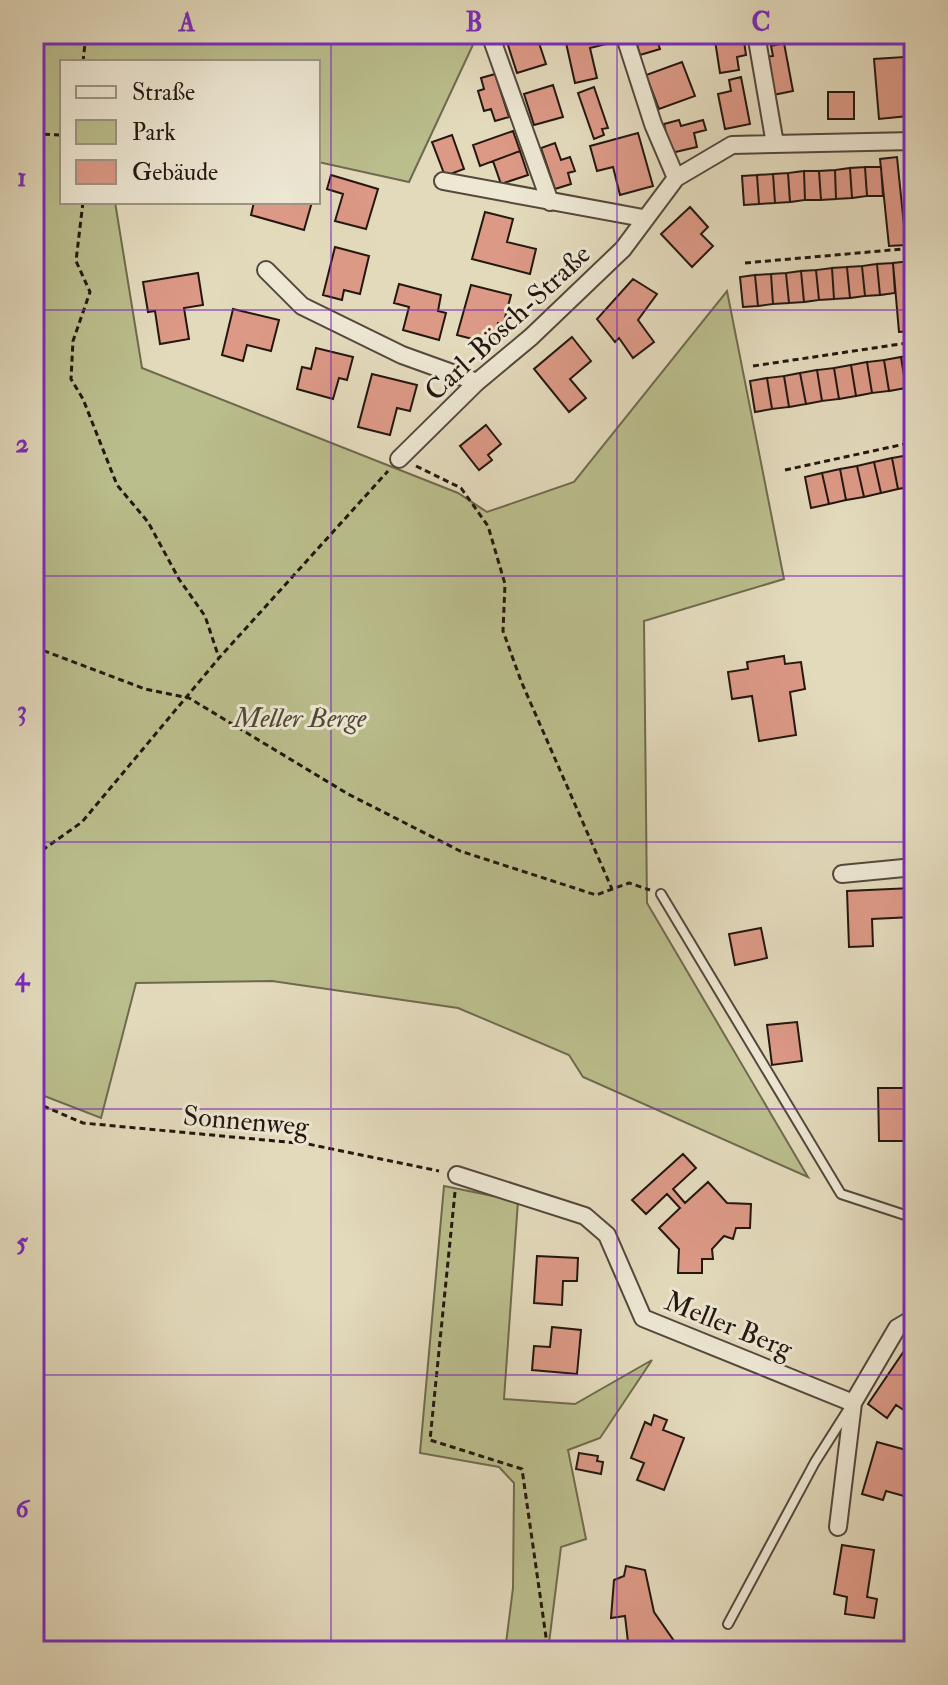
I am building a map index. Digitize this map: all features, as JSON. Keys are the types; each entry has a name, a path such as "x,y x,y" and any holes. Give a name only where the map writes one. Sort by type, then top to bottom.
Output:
{"street":[{"path":"494,34 492,40 550,202"},
{"path":"624,34 653,124 676,178"},
{"path":"756,34 775,144"},
{"name":"Carl-Bösch-Straße","path":"399,459 477,382 583,289 623,249 643,218 676,178 732,145 914,141"},
{"name":"Carl-Bösch-Straße","path":"443,181 643,218"},
{"path":"266,270 302,306 402,355 477,382"},
{"path":"842,874 914,867"},
{"name":"Meller Berg","path":"457,1175 585,1216 607,1235 643,1318 853,1403"},
{"path":"838,1527 853,1403 897,1328 914,1318"}],"lane":[{"path":"661,894 841,1194 914,1218"},
{"path":"728,1624 815,1462 853,1403"}],"path":[{"path":"83,60 86,34"},
{"path":"34,134 60,135"},
{"path":"83,204 76,261 90,292 73,341 71,379 117,485 148,522 179,579 205,616 219,658"},
{"path":"745,263 914,248"},
{"path":"753,366 914,342"},
{"path":"785,470 914,442"},
{"path":"34,856 82,822 189,698 219,658 399,459 461,488 488,526 505,584 503,631 521,681 612,889"},
{"path":"34,647 145,689 189,698 348,794 460,851 566,888 596,895 629,883 661,894"},
{"name":"Sonnenweg","path":"34,1102 83,1123 308,1144 457,1175"},
{"path":"457,1175 430,1440 522,1469 548,1651"}],"green space":[{"name":"Meller Berge","path":"34,34 478,34 409,182 320,162 320,60 60,60 60,204 115,204 142,368 458,493 487,512 574,482 727,291 784,579 644,621 647,903 808,1177 583,1077 569,1055 458,1008 272,981 136,983 101,1118 34,1092"},
{"path":"444,1186 518,1201 504,1399 575,1404 652,1360 600,1438 568,1450 586,1539 561,1547 548,1651 505,1651 513,1588 514,1483 499,1467 420,1453"}],"building":[{"path":"521,34 536,34 546,64 517,73 506,39"},
{"path":"564,34 604,34 606,44 590,48 597,78 575,83"},
{"path":"634,34 655,34 660,49 640,55"},
{"path":"714,34 743,34 746,55 737,57 739,70 720,73"},
{"path":"784,43 793,91 773,95 765,57 773,56 771,46"},
{"path":"904,57 908,116 879,119 874,59"},
{"path":"682,62 695,96 659,109 646,75"},
{"path":"495,74 509,117 495,121 491,109 484,111 478,91 484,89 481,78"},
{"path":"741,77 750,124 725,129 718,94 731,91 729,80"},
{"path":"553,85 563,117 534,125 524,94"},
{"path":"594,87 608,128 602,129 604,135 594,139 578,93"},
{"path":"828,92 854,92 854,119 828,119"},
{"path":"679,120 681,126 703,120 706,130 694,133 697,147 671,153 664,124"},
{"path":"513,131 520,151 480,166 473,145"},
{"path":"638,133 653,186 620,195 613,167 597,171 590,146"},
{"path":"452,135 464,169 445,176 432,142"},
{"path":"555,143 561,160 570,157 575,171 568,173 571,184 555,189 541,148"},
{"path":"520,151 528,175 501,184 493,161"},
{"path":"897,157 906,245 889,246 880,159"},
{"path":"865,167 881,167 883,196 867,196"},
{"path":"865,167 867,196 852,198 850,168"},
{"path":"850,168 852,198 836,199 835,170"},
{"path":"835,170 836,199 821,200 819,171"},
{"path":"804,171 819,171 821,200 805,200"},
{"path":"804,171 805,200 790,202 788,173"},
{"path":"788,173 790,202 775,203 773,174"},
{"path":"773,174 775,203 759,204 757,175"},
{"path":"331,175 378,189 366,229 335,221 343,194 327,189"},
{"path":"757,175 759,204 744,205 742,176"},
{"path":"254,204 311,204 304,230 251,215"},
{"path":"690,207 708,227 701,234 713,246 692,267 661,234"},
{"path":"485,212 513,219 507,242 536,249 530,274 472,259"},
{"path":"335,247 369,256 360,294 344,290 342,300 323,295"},
{"path":"911,261 914,331 899,332 893,263"},
{"path":"893,263 895,293 880,295 877,264"},
{"path":"877,264 880,295 865,296 862,266"},
{"path":"862,266 865,296 850,298 847,267"},
{"path":"847,267 850,298 834,299 832,268"},
{"path":"832,268 834,299 819,300 816,270"},
{"path":"816,270 819,300 804,302 801,271"},
{"path":"801,271 804,302 789,303 786,273"},
{"path":"198,273 203,305 184,308 189,339 160,344 155,311 148,312 143,282"},
{"path":"786,273 789,303 773,304 771,274"},
{"path":"771,274 773,304 758,306 755,275"},
{"path":"755,275 758,306 743,307 740,277"},
{"path":"633,279 657,294 638,320 654,342 633,358 619,338 615,342 597,319"},
{"path":"399,284 441,295 438,311 446,313 439,340 403,330 409,307 394,303"},
{"path":"471,285 511,295 503,325 498,323 492,344 457,335"},
{"path":"233,309 279,320 271,351 247,345 243,361 222,355"},
{"path":"572,337 591,361 570,379 586,398 569,412 534,369"},
{"path":"316,348 353,357 347,380 339,378 333,399 297,389 302,367 311,369"},
{"path":"914,355 914,387 906,388 901,357"},
{"path":"901,357 906,388 889,391 884,360"},
{"path":"884,360 889,391 872,393 867,362"},
{"path":"867,362 872,393 856,396 851,365"},
{"path":"851,365 856,396 839,399 834,368"},
{"path":"834,368 839,399 822,401 817,370"},
{"path":"817,370 822,401 806,404 800,373"},
{"path":"800,373 806,404 789,407 784,376"},
{"path":"372,374 417,385 410,411 397,408 390,435 358,427"},
{"path":"784,376 789,407 772,409 767,378"},
{"path":"767,378 772,409 755,412 750,381"},
{"path":"486,425 501,444 488,455 492,460 479,470 460,446"},
{"path":"909,455 914,486 898,489 892,458"},
{"path":"892,458 898,489 881,493 874,462"},
{"path":"874,462 881,493 864,497 857,466"},
{"path":"857,466 864,497 846,500 840,469"},
{"path":"840,469 846,500 829,504 822,473"},
{"path":"822,473 829,504 811,508 805,477"},
{"path":"784,656 785,664 801,662 805,689 790,692 796,735 759,741 752,696 732,699 728,672 748,669 747,662"},
{"path":"912,888 913,917 872,919 873,946 849,947 847,891"},
{"path":"761,928 767,958 735,965 729,934"},
{"path":"797,1022 802,1061 772,1065 767,1025"},
{"path":"878,1088 905,1088 905,1141 879,1141"},
{"path":"683,1154 696,1168 673,1189 685,1203 708,1182 727,1203 751,1204 750,1228 736,1228 733,1239 724,1236 712,1249 713,1259 702,1259 702,1273 678,1273 679,1249 659,1228 680,1208 667,1194 646,1214 632,1200"},
{"path":"537,1256 578,1258 577,1281 563,1281 562,1305 534,1303"},
{"path":"552,1327 581,1330 577,1374 532,1370 534,1346 550,1347"},
{"path":"904,1351 911,1357 914,1353 914,1417 896,1405 887,1418 868,1404"},
{"path":"654,1415 667,1420 663,1430 684,1438 664,1490 637,1480 644,1463 631,1458 645,1422 651,1425"},
{"path":"877,1442 910,1451 904,1473 910,1475 904,1496 886,1491 883,1500 862,1494"},
{"path":"579,1453 598,1456 597,1461 603,1462 601,1474 576,1469"},
{"path":"842,1545 874,1550 867,1597 877,1599 874,1618 845,1614 847,1597 834,1594"},
{"path":"626,1566 645,1570 654,1612 681,1651 629,1651 625,1616 611,1618 614,1580 624,1576"}]}
